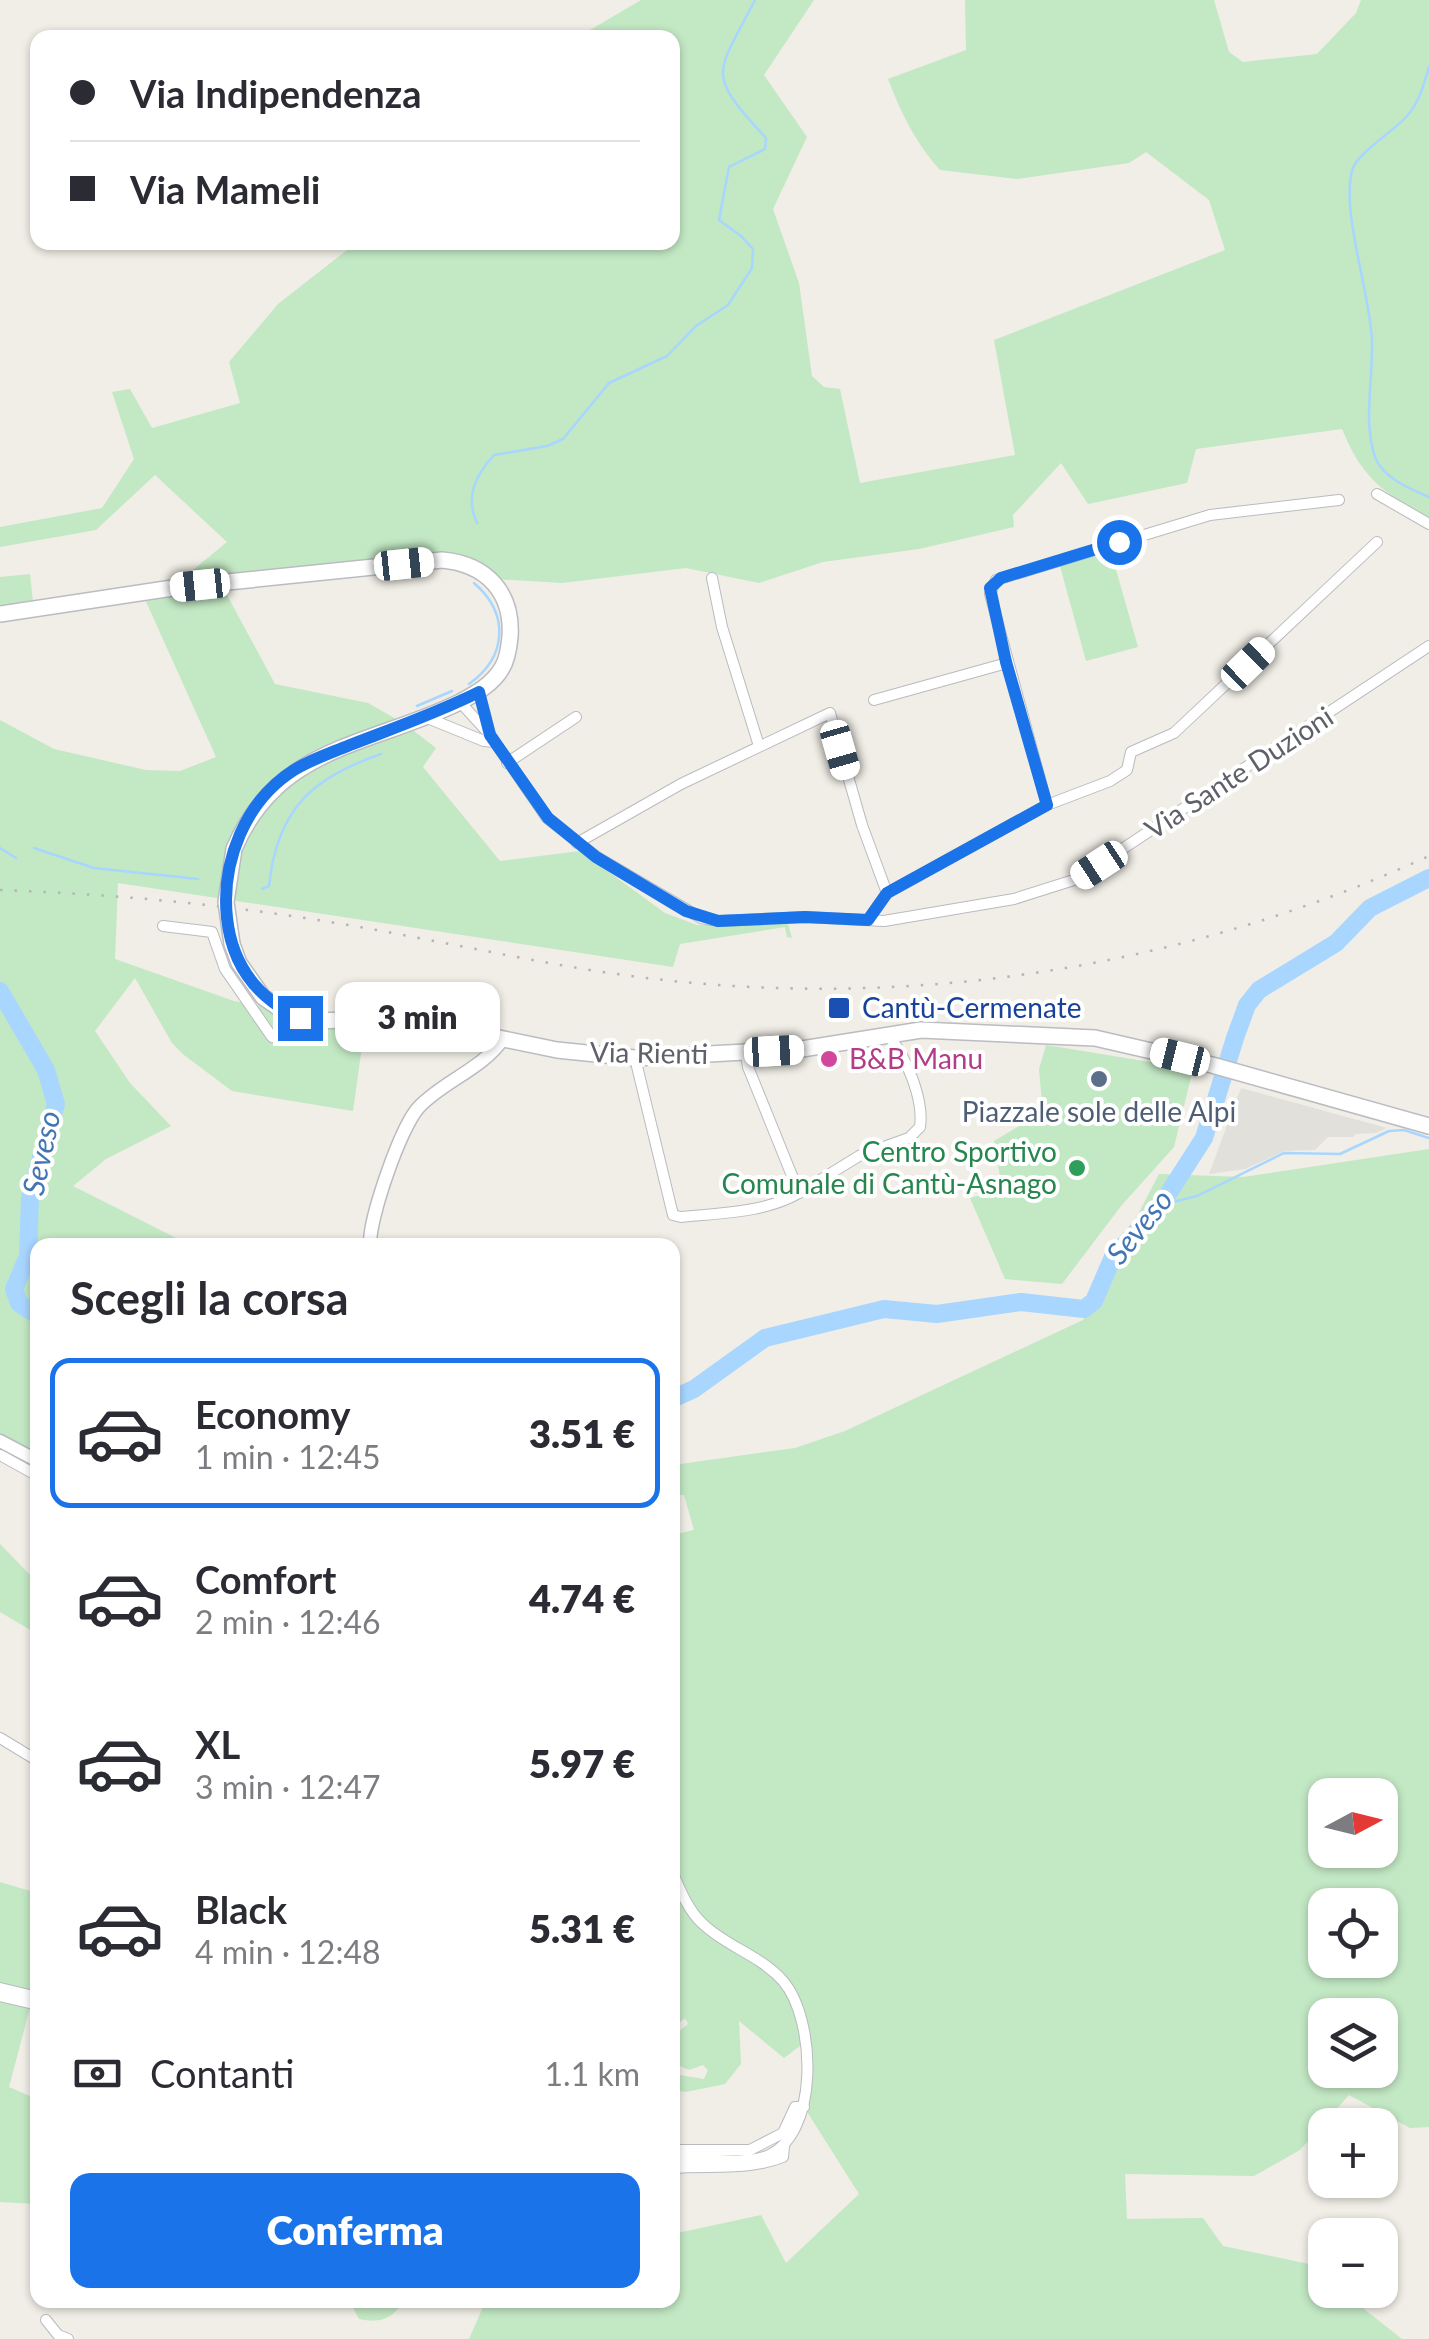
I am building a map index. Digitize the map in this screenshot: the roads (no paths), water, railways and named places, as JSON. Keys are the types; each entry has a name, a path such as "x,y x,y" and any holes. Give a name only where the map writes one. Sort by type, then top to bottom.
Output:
{"main road":[{"path":"0,614 179,587 442,560 470,564 493,579 507,601 511,620 509,646 502,668 479,692 291,772 250,816 234,849 226,902 239,963 263,997 300,1018"},
{"name":"Via Rienti","path":"300,1018 330,1022 402,1018 557,1050 635,1058 802,1050 920,1030 1095,1038 1212,1065 1429,1126"}],"street":[{"path":"1377,494 1429,524"},
{"path":"1047,805 990,594 996,580 1210,515 1339,500"},
{"path":"868,920 887,893 1047,805 1110,781 1127,770 1131,752 1174,733 1378,542"},
{"path":"712,578 722,627 759,746"},
{"name":"Via Sante Duzioni","path":"492,738 548,818 577,844 701,918 884,921 1014,899 1076,879 1429,646"},
{"path":"874,700 1006,662"},
{"path":"479,692 492,738"},
{"path":"460,702 492,738"},
{"path":"577,844 681,784 830,713 862,826 887,893"},
{"path":"425,716 484,742 492,738"},
{"path":"506,763 576,717"},
{"path":"163,926 212,932 225,969 272,1036 284,1038 300,1018"},
{"path":"635,1058 672,1215 681,1217 747,1210 785,1201 859,1156 909,1138 920,1128 921,1109 903,1060 887,1034"},
{"path":"372,1238 386,1175 417,1109 494,1052 503,1039"},
{"path":"746,1053 799,1193"},
{"path":"0,1441 30,1458"},
{"path":"0,1454 30,1471"},
{"path":"0,1738 30,1756"},
{"path":"680,1887 700,1922 762,1960 786,1984 799,2008 805,2042 804,2106 796,2130 784,2146 749,2160 680,2158"},
{"path":"680,1892 686,1899"},
{"path":"0,1988 30,1994"},
{"path":"0,1996 30,2003"},
{"path":"680,2150 750,2150 783,2133 795,2107 804,2106"},
{"path":"680,2168 764,2164 784,2156 784,2146"},
{"path":"46,2320 58,2335 68,2339"}],"waterway":[{"path":"477,523 472,504 474,487 494,455 547,446 563,439 609,383 667,356 696,326 728,305 752,268 753,249 719,220 729,167 765,149 766,138 733,99 723,73 732,44 755,0"},
{"path":"1429,67 1411,111 1357,162 1350,185 1353,229 1371,324 1371,444 1384,471 1429,497"},
{"path":"469,684 491,661 499,635 494,608 474,583"},
{"path":"417,706 452,691"},
{"path":"262,889 269,886 280,837 302,800 335,774 381,754"},
{"path":"0,848 16,858"},
{"path":"34,848 94,868 198,879"},
{"name":"Seveso","path":"680,1395 765,1338 884,1309 937,1314 1021,1302 1084,1309 1094,1301 1113,1257 1161,1205 1204,1138 1247,1005 1259,990 1336,943 1370,908 1429,878"},
{"name":"Seveso","path":"0,991 46,1070 56,1104 30,1197 28,1256 14,1289 19,1303 30,1311"},
{"path":"1161,1205 1197,1196 1284,1153 1340,1154 1389,1131 1404,1130 1429,1138"}],"railway":[{"path":"0,890 248,910 664,980 860,988 958,982 1055,970 1151,951 1339,894 1429,856"}],"place":[{"name":"Cantù-Cermenate","path":"839,1008"},
{"name":"B&B Manu","path":"829,1059"},
{"name":"Piazzale sole delle Alpi","path":"1099,1079"},
{"name":"Centro Sportivo Comunale di Cantù-Asnago","path":"1077,1168"}]}
